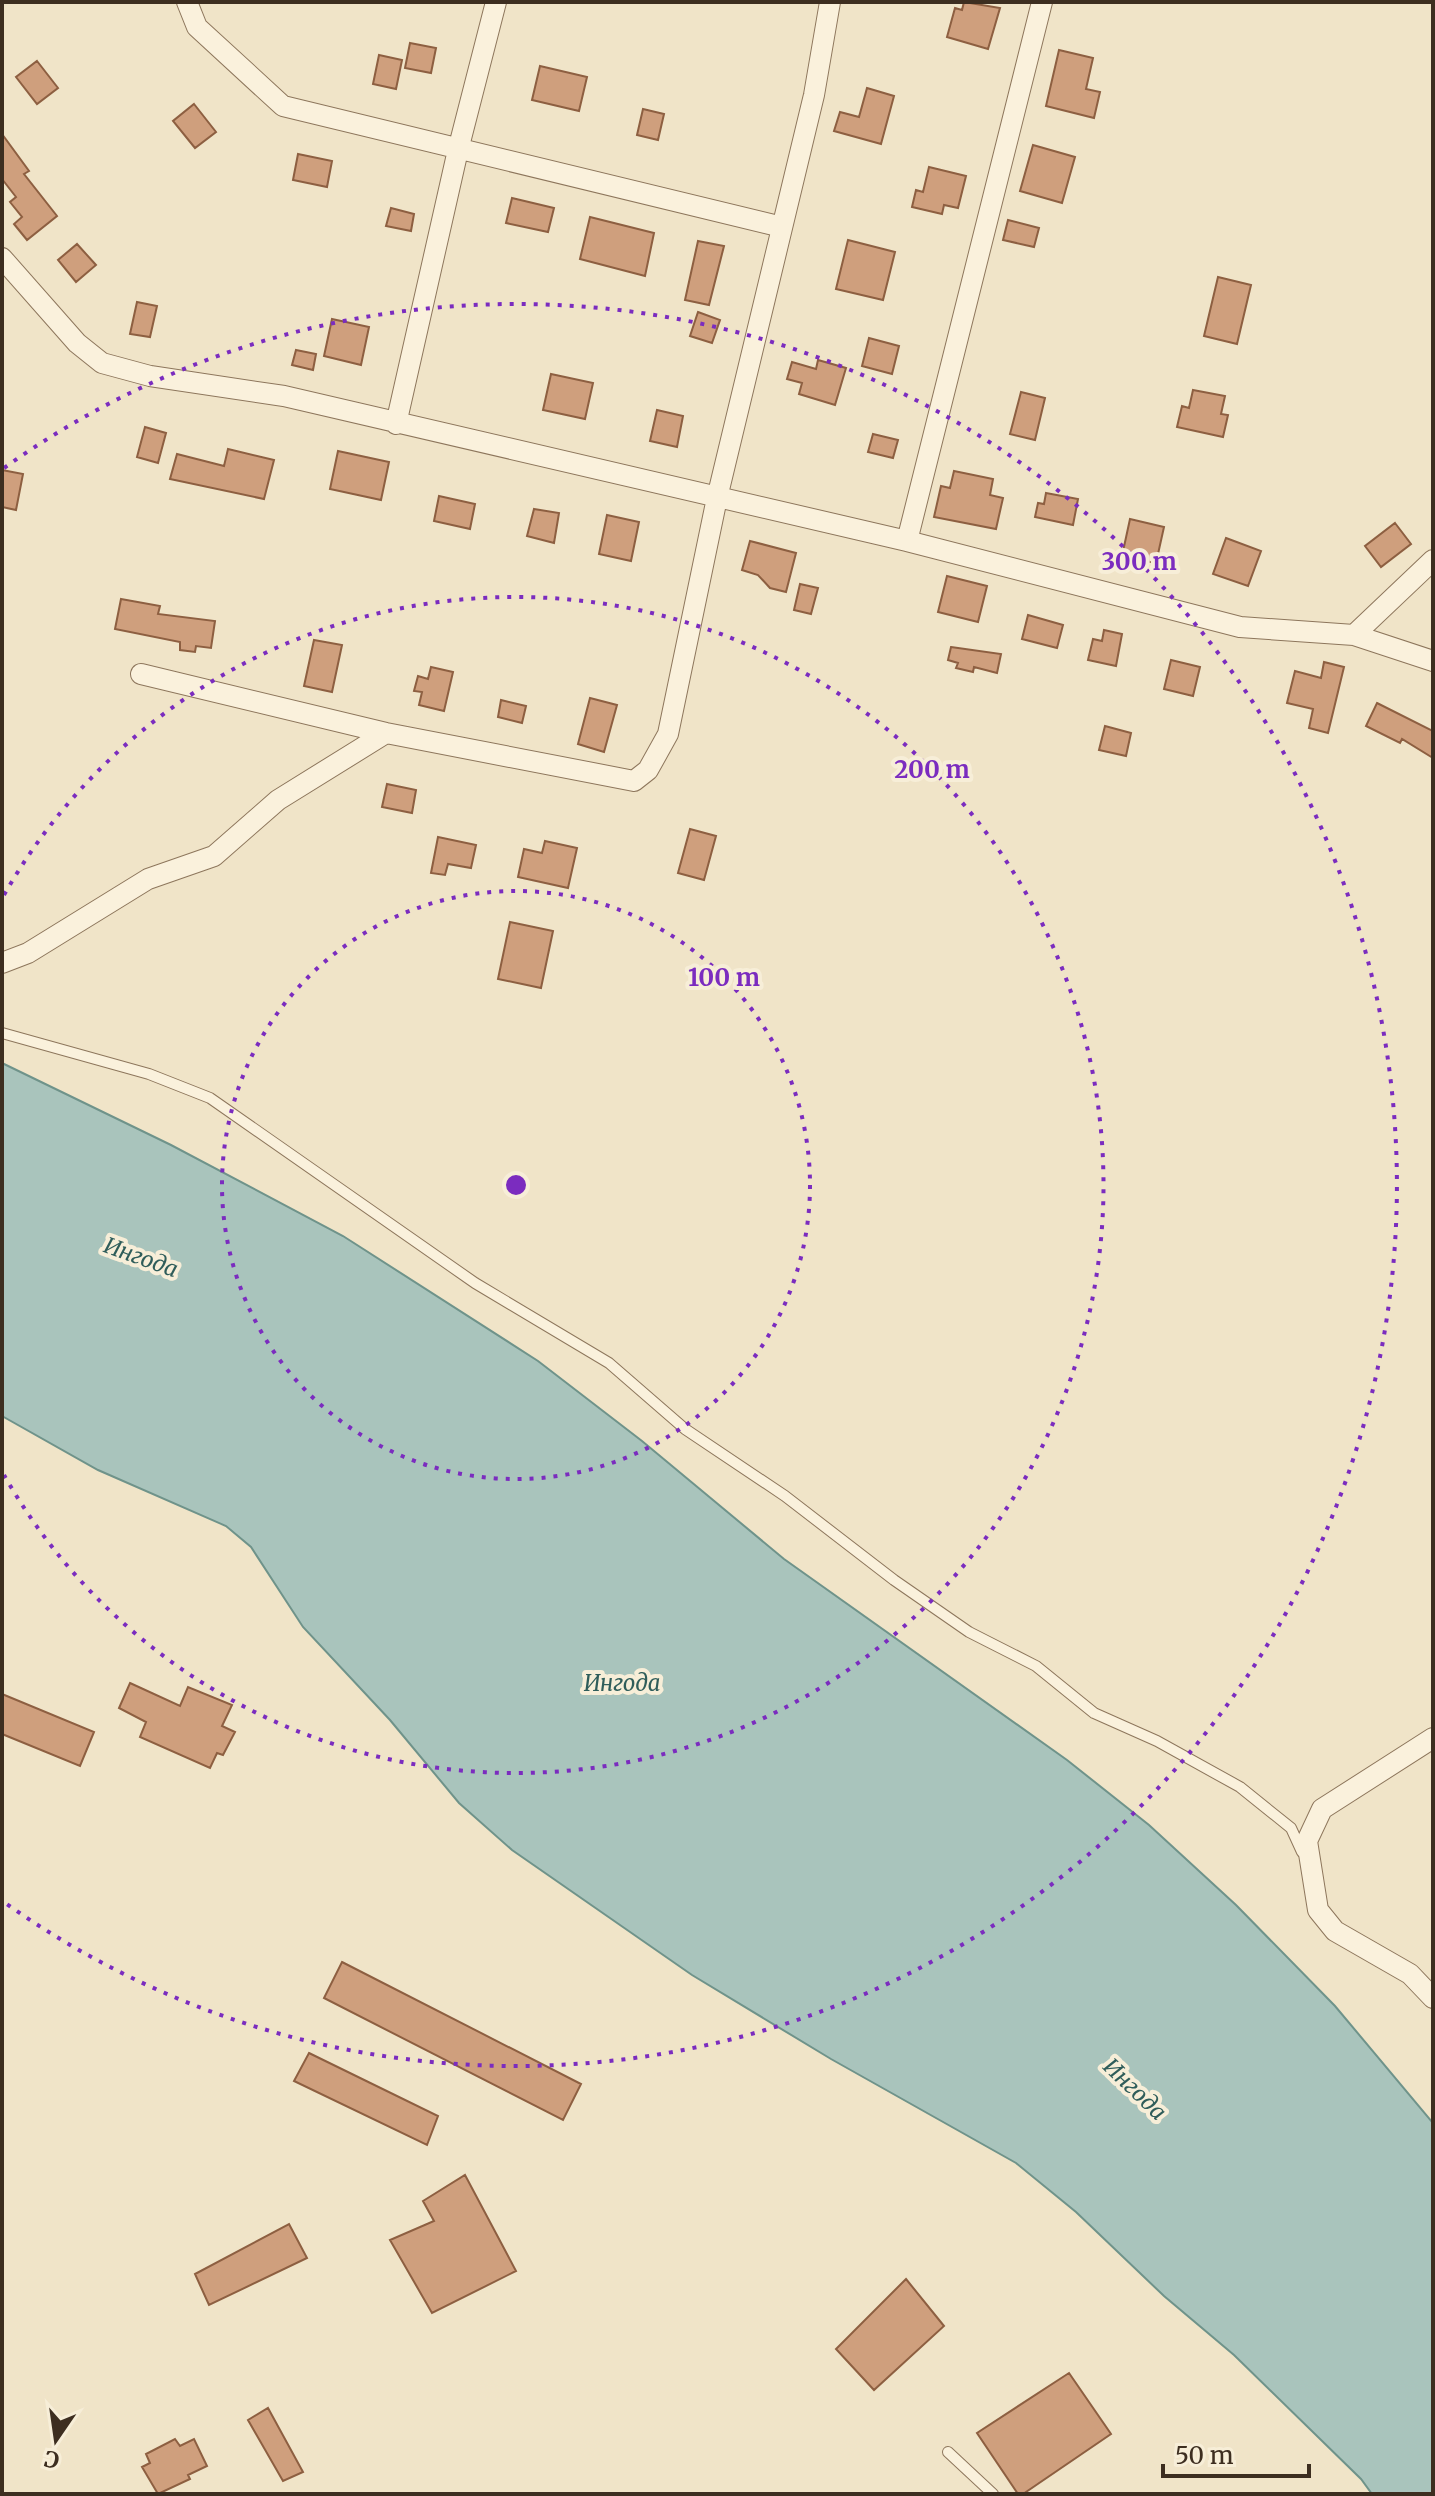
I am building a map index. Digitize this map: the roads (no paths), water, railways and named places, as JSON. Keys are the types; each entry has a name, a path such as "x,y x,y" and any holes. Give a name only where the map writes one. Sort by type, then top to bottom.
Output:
{"street":[{"path":"187,2 197,27 283,106 782,227"},
{"path":"396,424 458,150 496,2"},
{"path":"141,674 386,733 634,781 648,770 668,734 717,498 814,95 830,2"},
{"path":"907,541 1042,2"},
{"path":"2,258 77,343 102,363 150,376 284,396 907,541 1240,627 1354,635 1433,661"},
{"path":"1354,635 1433,560"},
{"path":"2,963 28,953 148,879 214,856 278,800 386,733"},
{"path":"1433,1738 1322,1809 1307,1841 1309,1869 1318,1910 1335,1931 1410,1974 1433,1998"}],"lane":[{"path":"2,1033 149,1074 210,1098 475,1283 609,1363 685,1429 785,1496 894,1580 969,1632 1036,1666 1094,1713 1157,1741 1240,1787 1291,1828 1309,1869"},
{"path":"948,2452 993,2494"}],"water":[{"name":"Ингода","path":"2,1063 171,1145 343,1236 538,1361 642,1441 784,1559 1067,1760 1149,1825 1236,1905 1335,2006 1433,2123 1433,2494 1372,2494 1361,2479 1234,2355 1164,2296 1076,2212 1016,2163 831,2059 692,1975 512,1850 459,1803 390,1720 303,1627 251,1547 226,1526 98,1470 2,1416"}]}
